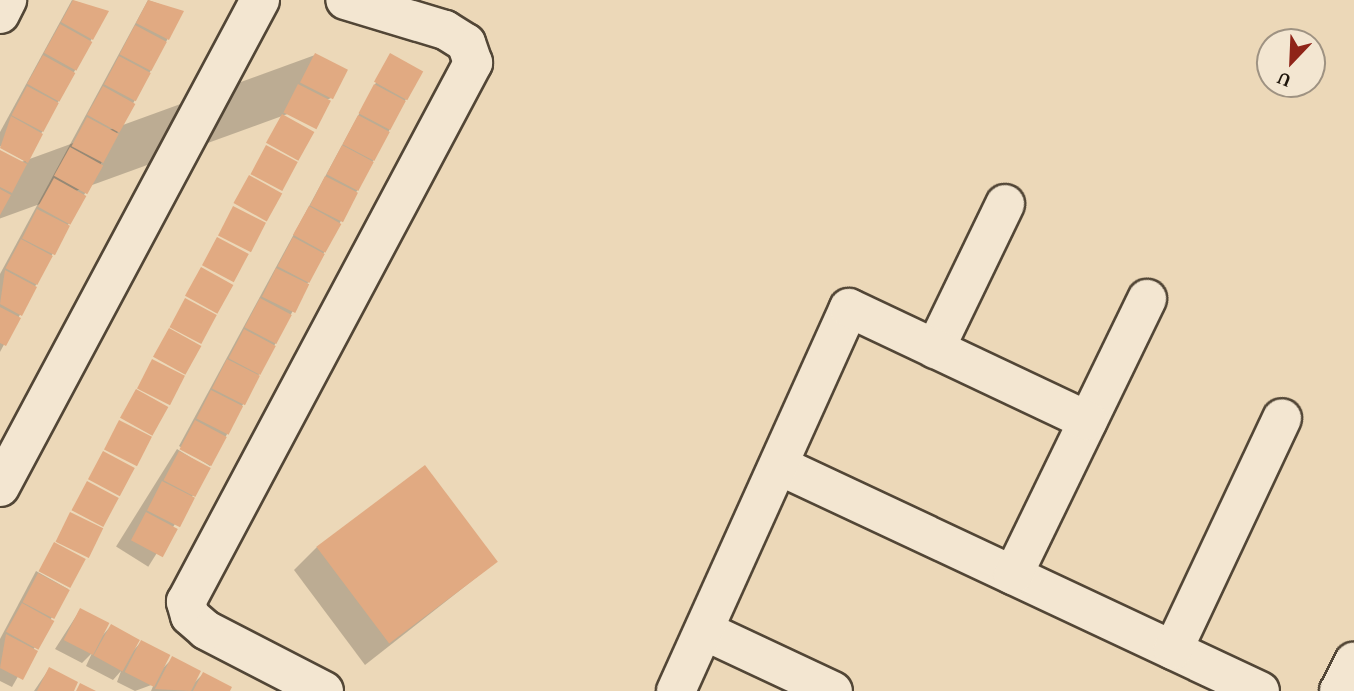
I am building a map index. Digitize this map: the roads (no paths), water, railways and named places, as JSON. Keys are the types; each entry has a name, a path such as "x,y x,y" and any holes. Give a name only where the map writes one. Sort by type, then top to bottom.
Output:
{"street":[{"path":"0,14 8,0"},
{"path":"0,487 260,0"},
{"path":"324,691 206,630 190,616 186,602 472,63 466,43 445,30 345,0"},
{"path":"935,349 1005,204"},
{"path":"1013,575 1147,299"},
{"path":"676,691 707,632 849,308 1087,421"},
{"path":"1173,650 1282,418"},
{"path":"780,466 1261,691"},
{"path":"707,632 833,691"},
{"path":"1339,691 1354,662"}]}
